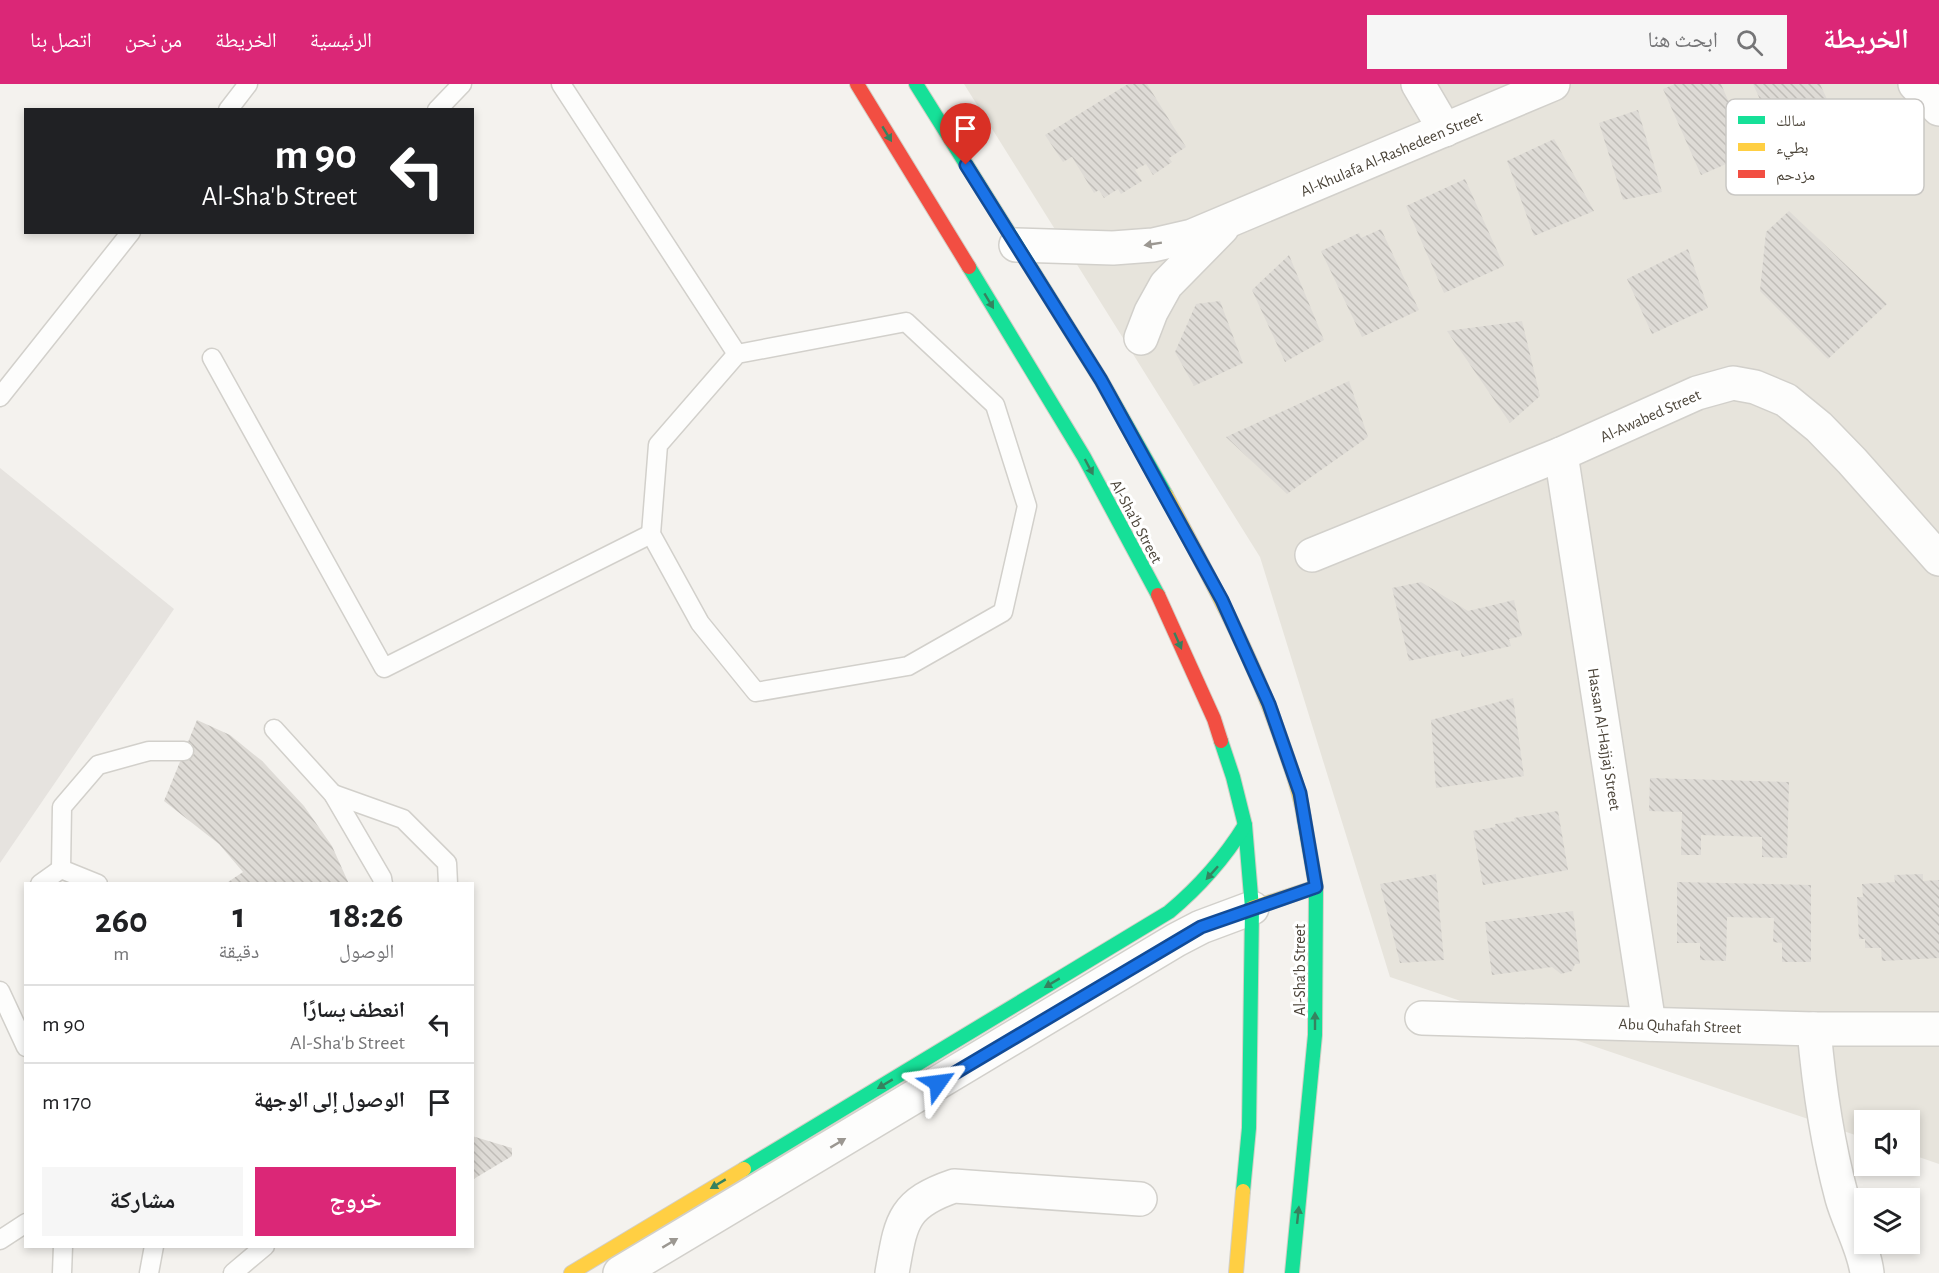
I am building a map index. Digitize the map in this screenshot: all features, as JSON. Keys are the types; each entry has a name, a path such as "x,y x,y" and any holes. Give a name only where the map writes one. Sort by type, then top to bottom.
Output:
{"street":[{"name":"Al-Sha'b Street","path":"857,84 1084,457 1158,595 1214,719 1233,777 1245,825 1252,908 1249,1128 1236,1273"},
{"name":"Al-Sha'b Street","path":"916,84 1101,380 1222,600 1269,704 1300,793 1316,887 1315,1035 1292,1273"},
{"path":"1418,84 1445,130"},
{"name":"Al-Khulafa Al-Rashedeen Street","path":"1016,245 1113,248 1153,245 1192,236 1553,84"},
{"path":"1915,84 1939,109"},
{"name":"Al-Khulafa Al-Rashedeen Street","path":"1141,338 1151,312 1166,285 1229,221"},
{"name":"Al-Awabed Street","path":"1312,555 1561,454 1697,393 1733,383 1755,387 1786,400 1819,427 1852,460 1939,559"},
{"name":"Hassan Al-Hajjaj Street","path":"1561,454 1649,1024"},
{"path":"571,1273 1169,912 1192,894 1213,872 1232,849 1245,825"},
{"path":"620,1273 1176,940 1201,927 1316,887"},
{"name":"Abu Quhafah Street","path":"1422,1018 1814,1029 1939,1029"},
{"path":"1814,1029 1819,1089 1829,1145 1843,1200 1866,1273"},
{"path":"892,1273 901,1224 918,1202 954,1186 1140,1199"}],"lane":[{"path":"230,108 248,84"},
{"path":"439,108 462,84"},
{"path":"561,84 737,354"},
{"path":"0,398 128,234"},
{"path":"906,322 995,405 1027,506 1003,612 908,666 756,692 700,623 651,534 658,445 737,354 906,322"},
{"path":"212,358 384,668 651,534"},
{"path":"274,729 333,794 383,882"},
{"path":"61,869 62,807 98,765 149,751 184,751"},
{"path":"333,794 403,819 447,863 447,882"},
{"path":"43,882 61,869"},
{"path":"61,869 93,882"},
{"path":"0,991 24,1043"},
{"path":"0,1240 24,1223"},
{"path":"62,1273 63,1248"},
{"path":"149,1273 154,1248"},
{"path":"233,1273 263,1248"}],"shaded area":[{"path":"964,84 1939,84 1939,1164 1920,1157 1920,1110 1854,1110 1854,1135 1390,977 1260,557"},
{"path":"0,468 174,609 0,863"}],"building":[{"path":"1128,84 1147,84 1186,147 1169,158 1172,162 1153,175 1146,164 1135,170 1142,181 1121,194 1118,189 1104,198 1099,190 1094,193 1072,157 1063,162 1045,135"},
{"path":"1675,84 1721,84 1728,99 1726,164 1701,175 1663,89"},
{"path":"1753,84 1820,84 1827,99 1760,99"},
{"path":"1638,110 1662,192 1623,200 1599,123"},
{"path":"1554,139 1594,211 1534,236 1507,161"},
{"path":"1465,179 1504,266 1444,293 1406,206"},
{"path":"1789,211 1887,304 1828,359 1760,291 1766,232"},
{"path":"1381,229 1419,310 1362,337 1321,251 1359,233 1361,238"},
{"path":"1688,249 1708,308 1652,334 1627,279"},
{"path":"1289,255 1324,340 1285,362 1252,290"},
{"path":"1220,301 1243,363 1194,386 1175,352 1196,304"},
{"path":"1522,321 1540,396 1510,423 1447,331"},
{"path":"1349,381 1368,437 1287,494 1226,437"},
{"path":"1421,582 1468,611 1514,600 1522,636 1509,639 1511,646 1462,657 1460,650 1409,661 1392,588"},
{"path":"1513,698 1524,776 1436,788 1431,720"},
{"path":"197,720 230,735 262,761 304,806 332,846 348,882 228,882 243,872 219,844 164,801"},
{"path":"1650,778 1789,782 1787,858 1762,857 1762,837 1701,835 1701,855 1681,855 1682,812 1649,811"},
{"path":"1558,811 1568,870 1483,885 1473,831 1515,821 1514,818"},
{"path":"1436,874 1444,960 1400,963 1380,884"},
{"path":"1923,874 1923,881 1939,880 1939,958 1882,961 1881,948 1865,948 1865,939 1859,939 1857,897 1863,897 1862,884 1895,882 1894,875"},
{"path":"1677,882 1811,885 1811,962 1782,962 1782,943 1773,942 1774,918 1727,917 1726,961 1700,960 1700,943 1677,943"},
{"path":"1573,911 1580,964 1575,964 1572,971 1561,974 1552,967 1492,975 1485,922"},
{"path":"474,1137 512,1148 512,1156 474,1179"}],"traffic: fast":[{"path":"916,84 1101,380 1166,495"},
{"path":"969,267 1084,457 1158,595"},
{"path":"1221,741 1245,825 1252,908 1249,1128 1243,1191"},
{"path":"1292,1273 1315,1035 1316,887 1304,818"},
{"path":"744,1169 1169,912 1210,872 1245,825"}],"traffic: slow":[{"path":"1166,495 1257,676 1291,768 1304,818"},
{"path":"1252,908 1316,887"},
{"path":"571,1273 744,1169"},
{"path":"1236,1273 1243,1191"}],"traffic: jam":[{"path":"857,84 969,267"},
{"path":"1158,595 1214,719 1221,741"}],"route":[{"path":"938,1083 1201,927 1316,887 1300,793 1269,704 1222,600 1101,380 966,165"}]}
